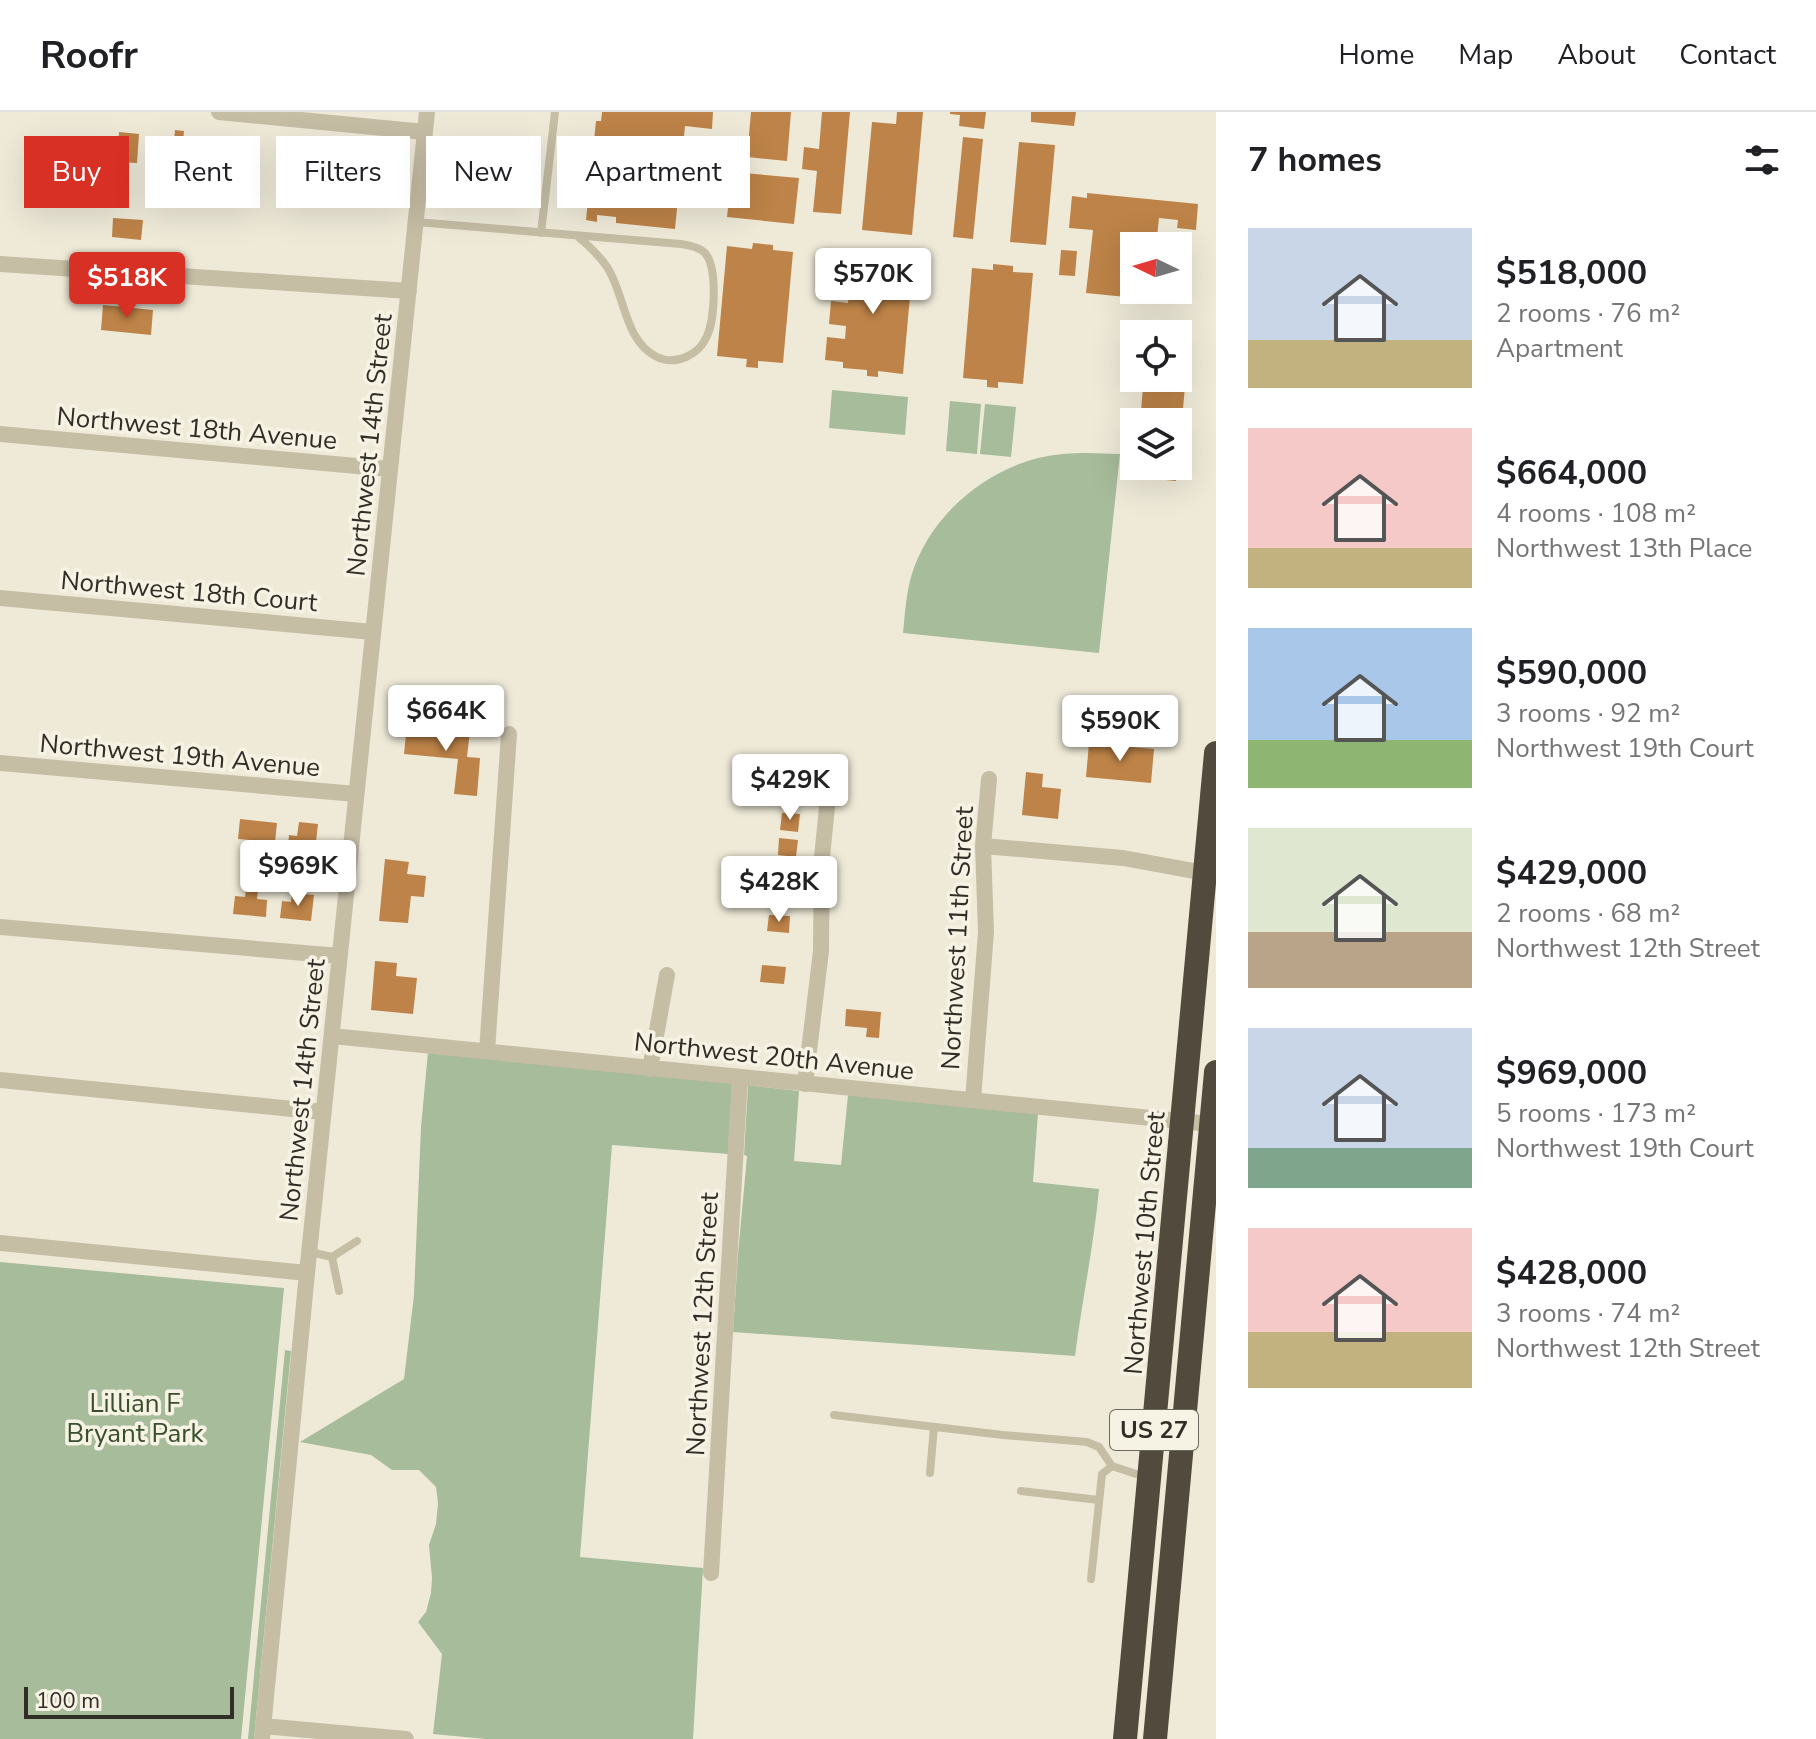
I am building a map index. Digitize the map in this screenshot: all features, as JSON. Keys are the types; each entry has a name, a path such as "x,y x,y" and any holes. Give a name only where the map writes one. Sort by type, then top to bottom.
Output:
{"highway":[{"name":"Northwest 10th Street","path":"1125,1739 1216,753"},
{"name":"US 27","path":"1155,1739 1216,1072"},
{"path":"1149,1478 1160,1486 1167,1497 1174,1524"}],"street":[{"path":"219,112 425,132"},
{"name":"Northwest 14th Street","path":"262,1733 427,112"},
{"path":"0,264 409,291"},
{"name":"Northwest 18th Avenue","path":"0,434 390,469"},
{"name":"Northwest 18th Court","path":"0,598 373,632"},
{"path":"487,1051 509,734"},
{"name":"Northwest 19th Avenue","path":"0,763 356,794"},
{"path":"805,1084 821,951 822,857 830,777"},
{"name":"Northwest 11th Street","path":"973,1100 986,932 983,846 989,779"},
{"path":"983,846 1123,858 1205,873"},
{"path":"0,927 340,956"},
{"path":"650,1069 667,975"},
{"name":"Northwest 20th Avenue","path":"332,1036 1211,1124"},
{"name":"Northwest 12th Street","path":"711,1573 740,1077"},
{"path":"0,1080 323,1112"},
{"path":"0,1243 307,1273"},
{"path":"262,1733 406,1739"}],"lane":[{"path":"541,233 555,112"},
{"path":"416,222 681,244 703,251 713,269 714,282 711,324 699,348 680,360 659,358 648,352 632,330 608,268 577,236"},
{"path":"309,1252 332,1257 357,1241"},
{"path":"332,1257 339,1291"},
{"path":"834,1415 1087,1442 1099,1447 1112,1466 1149,1478"},
{"path":"930,1473 934,1427"},
{"path":"1091,1579 1102,1474 1112,1466"},
{"path":"1021,1491 1099,1500"}],"green space":[{"path":"832,390 908,397 905,435 829,428"},
{"path":"950,401 981,404 977,454 946,451"},
{"path":"985,404 1016,407 1011,457 980,454"},
{"path":"1069,454 1120,454 1099,653 903,633 911,577 919,556 943,518 959,501 996,475 1038,458"},
{"path":"428,1052 732,1083 728,1154 612,1145 580,1557 703,1568 693,1739 486,1739 433,1734 442,1654 418,1622 426,1612 431,1593 429,1545 436,1524 436,1487 419,1470 392,1470 371,1455 300,1442 404,1379 414,1295 421,1127"},
{"path":"748,1085 799,1091 794,1161 841,1165 848,1095 1038,1113 1033,1182 1099,1189 1075,1356 733,1332 747,1156 744,1155"},
{"name":"Lillian F Bryant Park","path":"0,1262 284,1288 241,1739 0,1739"},
{"path":"285,1350 291,1351 254,1739 248,1739"}],"building":[{"path":"602,112 713,112 712,129 685,126 684,136 594,136 596,121 601,121"},
{"path":"751,112 791,112 787,161 750,157"},
{"path":"822,112 850,112 841,214 813,212 817,171 802,169 804,147 819,149"},
{"path":"897,112 923,112 912,235 862,230 872,122 896,124"},
{"path":"950,112 986,112 984,129 959,126 960,115"},
{"path":"1031,112 1076,112 1074,126 1031,122"},
{"path":"175,130 184,131 184,136 174,136"},
{"path":"119,132 139,134 137,163 129,163 129,136 119,136"},
{"path":"963,137 983,139 973,239 953,237"},
{"path":"1019,142 1055,145 1046,245 1010,242"},
{"path":"750,174 799,178 794,224 727,217 728,208 750,208"},
{"path":"1087,193 1198,204 1196,230 1177,228 1178,220 1159,218 1158,232 1120,232 1120,296 1086,293 1093,230 1069,228 1072,196 1087,198"},
{"path":"587,208 677,208 675,229 616,223 616,217 597,215 597,222 586,220"},
{"path":"113,218 143,220 141,240 112,237"},
{"path":"753,243 773,245 773,250 793,252 783,363 758,361 758,368 746,367 747,359 717,356 727,246 752,249"},
{"path":"1061,250 1077,251 1075,276 1059,275"},
{"path":"873,252 894,254 894,261 913,263 903,374 878,371 878,377 867,376 867,370 843,368 843,362 825,360 827,337 845,339 846,326 829,324 831,301 848,303 852,257 873,259"},
{"path":"993,264 1013,266 1013,272 1033,273 1023,384 998,382 998,388 987,387 987,380 963,378 972,268 993,270"},
{"path":"103,305 153,310 151,335 101,330"},
{"path":"1143,392 1185,392 1183,408 1141,408"},
{"path":"407,725 470,730 467,757 480,758 477,796 454,794 458,759 404,754"},
{"path":"1089,743 1154,749 1151,783 1086,777"},
{"path":"1026,772 1043,774 1042,787 1061,789 1058,819 1022,815"},
{"path":"782,813 800,814 798,832 780,830"},
{"path":"240,819 277,823 275,842 238,839"},
{"path":"299,822 318,824 313,869 295,867 296,856 287,855 289,835 297,836"},
{"path":"779,838 798,840 796,857 778,855"},
{"path":"385,859 409,862 407,874 426,876 424,897 411,896 408,923 379,921"},
{"path":"770,863 795,865 793,883 768,881"},
{"path":"246,889 258,890 257,899 267,900 266,917 233,914 235,896 245,897"},
{"path":"767,889 793,891 791,906 765,904"},
{"path":"292,893 314,895 311,921 280,918 282,901 291,902"},
{"path":"769,915 790,916 789,933 767,931"},
{"path":"375,961 397,963 396,976 417,978 413,1014 371,1010"},
{"path":"762,965 786,967 784,984 760,982"},
{"path":"846,1009 881,1012 879,1038 866,1037 867,1028 845,1026"}]}
